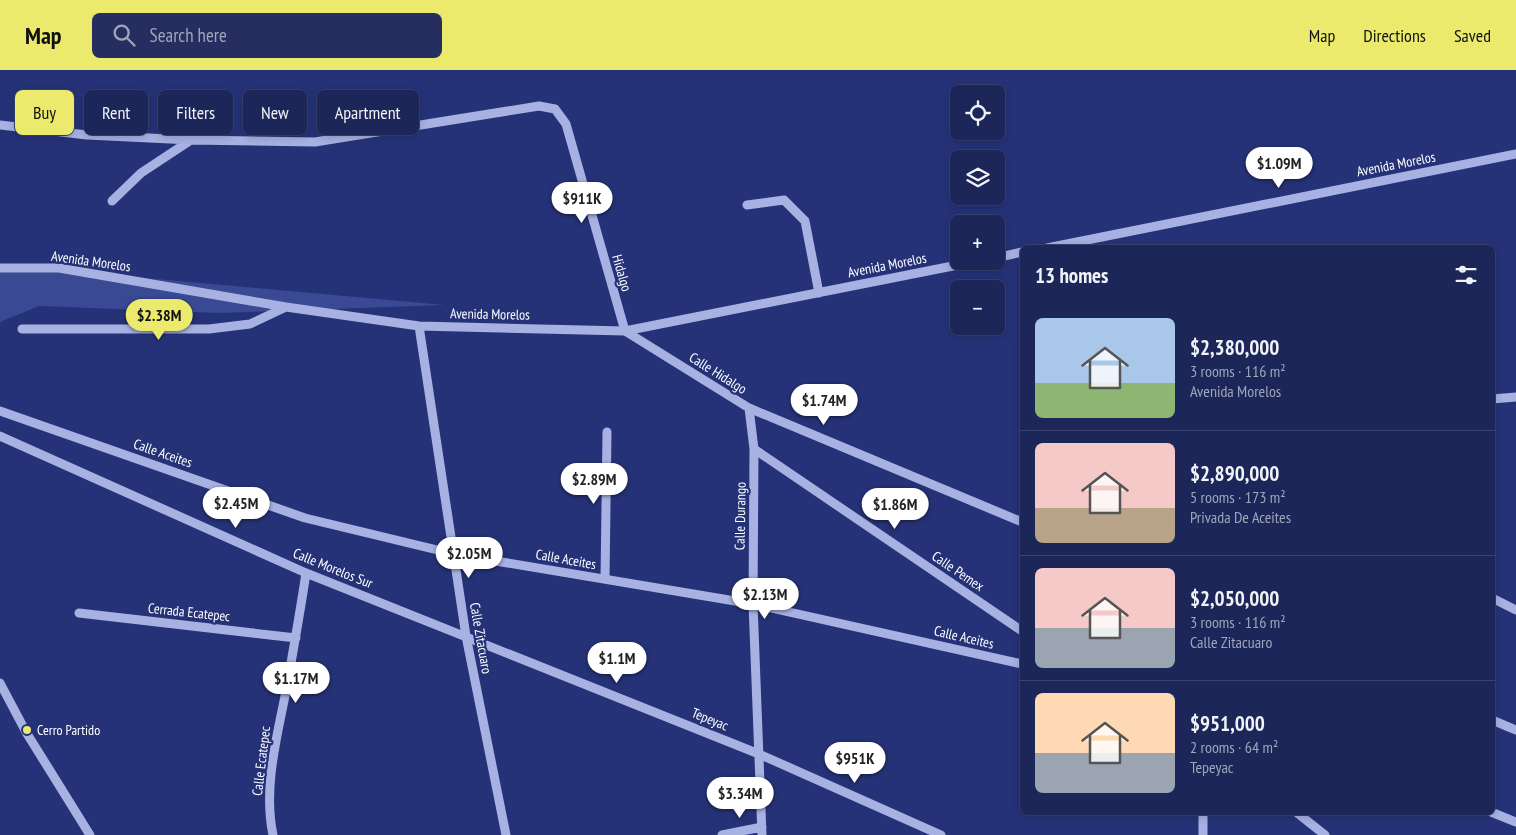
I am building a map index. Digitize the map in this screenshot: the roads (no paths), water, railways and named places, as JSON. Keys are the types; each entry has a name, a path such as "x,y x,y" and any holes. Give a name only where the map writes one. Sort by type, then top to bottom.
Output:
{"street":[{"name":"Hidalgo","path":"191,140 315,142 539,106 556,109 566,124 625,331"},
{"path":"0,126 88,135 191,140"},
{"path":"112,201 141,173 191,140"},
{"name":"Avenida Morelos","path":"1062,245 1516,154"},
{"path":"747,205 784,200 806,221 819,293"},
{"path":"1005,256 1020,252"},
{"name":"Avenida Morelos","path":"0,268 59,268 286,307 419,326 625,331 950,267"},
{"path":"22,329 209,329 250,324 286,307"},
{"name":"Calle Zitacuaro","path":"419,326 466,636 506,835"},
{"name":"Calle Hidalgo","path":"625,331 749,408 1020,521"},
{"path":"1495,399 1516,397"},
{"name":"Calle Durango","path":"749,408 754,449 753,604 762,831"},
{"name":"Calle Aceites","path":"0,411 306,518 454,554 753,604 1020,664"},
{"path":"605,579 607,432"},
{"name":"Calle Morelos Sur","path":"0,436 306,573 466,636"},
{"name":"Calle Pemex","path":"754,449 1020,630"},
{"name":"Calle Ecatepec","path":"273,835 270,824 272,770 306,573"},
{"path":"1495,600 1516,610"},
{"name":"Cerrada Ecatepec","path":"79,613 296,638"},
{"name":"Tepeyac","path":"466,636 759,754 941,835"},
{"path":"0,683 26,732 90,835"},
{"path":"1495,721 1516,730"},
{"path":"1495,814 1516,822"},
{"path":"1203,815 1203,835"},
{"path":"1300,815 1325,835"},
{"path":"722,835 762,831"}],"place":[{"name":"Cerro Partido","path":"27,730"}]}
